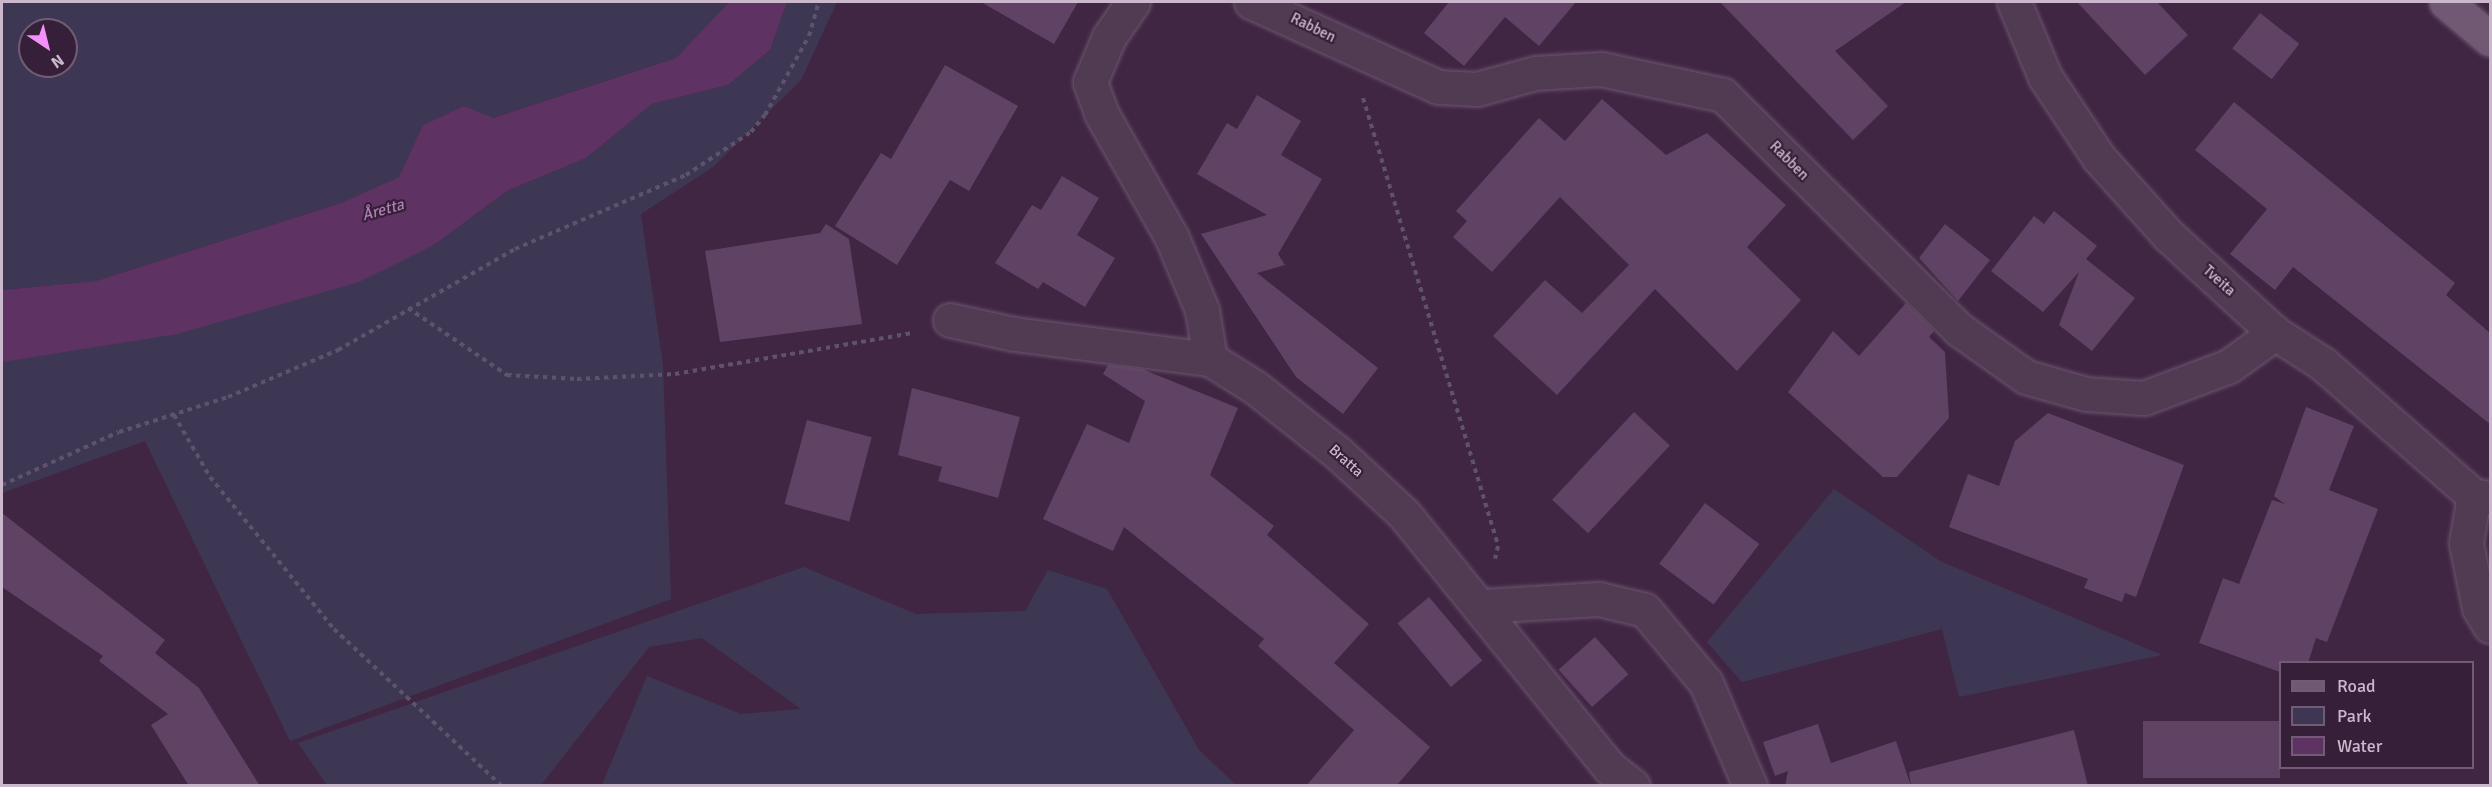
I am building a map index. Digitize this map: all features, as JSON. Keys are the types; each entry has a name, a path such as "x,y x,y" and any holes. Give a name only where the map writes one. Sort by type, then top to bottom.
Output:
{"main road":[{"path":"2446,2 2490,39"}],"street":[{"path":"1133,2 1109,37 1090,82 1106,123 1172,238 1202,310 1210,359"},
{"name":"Rabben","path":"1251,2 1438,87 1477,89 1535,74 1601,69 1723,94 1960,330 2026,377 2086,394 2144,398 2229,366 2275,333"},
{"name":"Tveita","path":"2014,2 2044,77 2099,158 2168,235 2275,333 2323,364 2482,497"},
{"name":"Bratta","path":"936,326 1210,359 1338,453 1404,514 1481,606 1610,768 1632,786"},
{"path":"2482,497 2466,543 2479,608 2490,627"},
{"path":"1481,606 1599,599 1645,610 1706,684 1750,786"}],"path":[{"path":"2,485 119,432 174,415 338,350 515,249 686,175 751,132 809,36 819,2"},
{"path":"1347,45 1498,546 1481,606"},
{"path":"408,308 507,375 577,380 675,375 936,326"},
{"path":"174,415 210,477 333,628 502,786"}],"green space":[{"path":"2,2 729,2 676,58 492,118 464,106 423,125 399,177 341,203 96,281 2,290"},
{"path":"787,2 837,2 801,80 713,167 641,214 663,365 671,599 290,741 145,441 2,493 2,362 434,245 507,191 586,158 652,104 728,85 770,50"},
{"path":"1834,489 1940,561 2162,655 1959,697 1942,629 1742,682 1707,642"},
{"path":"804,567 916,614 1025,611 1048,570 1107,589 1199,750 1236,785 602,785 647,676 741,714 801,709 702,638 649,647 541,785 327,785 298,743"}],"water":[{"name":"Åretta","path":"729,2 787,2 770,50 728,85 652,104 586,158 507,191 434,245 359,282 177,334 2,362 2,290 96,281 341,203 399,177 423,125 464,106 493,118 676,58"}],"building":[{"path":"981,2 1078,2 1054,44"},
{"path":"1449,2 1576,2 1539,46 1505,17 1464,66 1424,33"},
{"path":"1720,2 1906,2 1835,51 1888,106 1853,140"},
{"path":"2077,2 2157,2 2188,35 2145,75"},
{"path":"2260,13 2299,44 2272,79 2232,48"},
{"path":"945,65 1018,106 969,191 950,180 897,265 835,226 881,153 891,159"},
{"path":"1257,95 1301,121 1281,155 1322,179 1278,254 1285,265 1257,273 1378,368 1343,414 1296,377 1201,234 1267,215 1197,174 1227,123 1237,129"},
{"path":"1602,99 1666,155 1707,133 1786,205 1747,247 1801,300 1737,371 1655,289 1557,395 1493,336 1545,280 1582,313 1629,265 1560,197 1492,272 1453,237 1467,221 1456,211 1539,118 1565,141"},
{"path":"2234,102 2455,283 2446,295 2490,333 2490,424 2293,267 2275,290 2230,254 2267,209 2195,150"},
{"path":"1062,176 1099,198 1077,235 1115,258 1085,307 1043,282 1038,289 995,263 1032,205 1041,210"},
{"path":"2054,211 2097,246 2086,259 2135,298 2092,351 2059,325 2079,272 2043,312 1991,271 2034,216 2044,224"},
{"path":"826,224 849,239 862,324 720,342 705,251 820,233"},
{"path":"1945,224 1990,260 1958,301 1919,258"},
{"path":"1906,303 1934,331 1929,337 1945,352 1949,418 1897,477 1883,477 1788,392 1833,331 1859,356"},
{"path":"1108,365 1142,369 1238,408 1210,475 1274,526 1267,535 1369,624 1334,663 1430,747 1396,786 1306,786 1354,730 1258,646 1264,639 1124,527 1113,551 1043,519 1087,424 1129,443 1145,401 1103,374"},
{"path":"912,388 1020,417 998,498 938,481 942,467 898,455"},
{"path":"2306,407 2354,426 2329,490 2378,509 2327,642 2316,638 2309,661 2279,661 2279,672 2199,643 2223,578 2239,584 2272,500 2285,504 2274,496"},
{"path":"1634,412 1670,445 1588,533 1552,500"},
{"path":"2048,413 2184,465 2136,597 2125,593 2122,602 2084,588 2088,579 1949,527 1968,474 1999,486 2015,441"},
{"path":"807,420 872,437 849,521 784,504"},
{"path":"1705,503 1759,544 1714,605 1659,564"},
{"path":"2,513 165,640 155,653 199,688 260,786 189,786 151,725 168,714 99,661 103,656 2,587"},
{"path":"1429,597 1482,661 1451,687 1398,623"},
{"path":"1595,637 1628,674 1592,707 1559,670"},
{"path":"2143,721 2279,721 2280,778 2143,778"},
{"path":"1818,724 1831,763 1896,741 1911,786 1785,786 1788,771 1775,776 1763,742"},
{"path":"2074,730 2088,786 1911,786 1909,772"}]}
